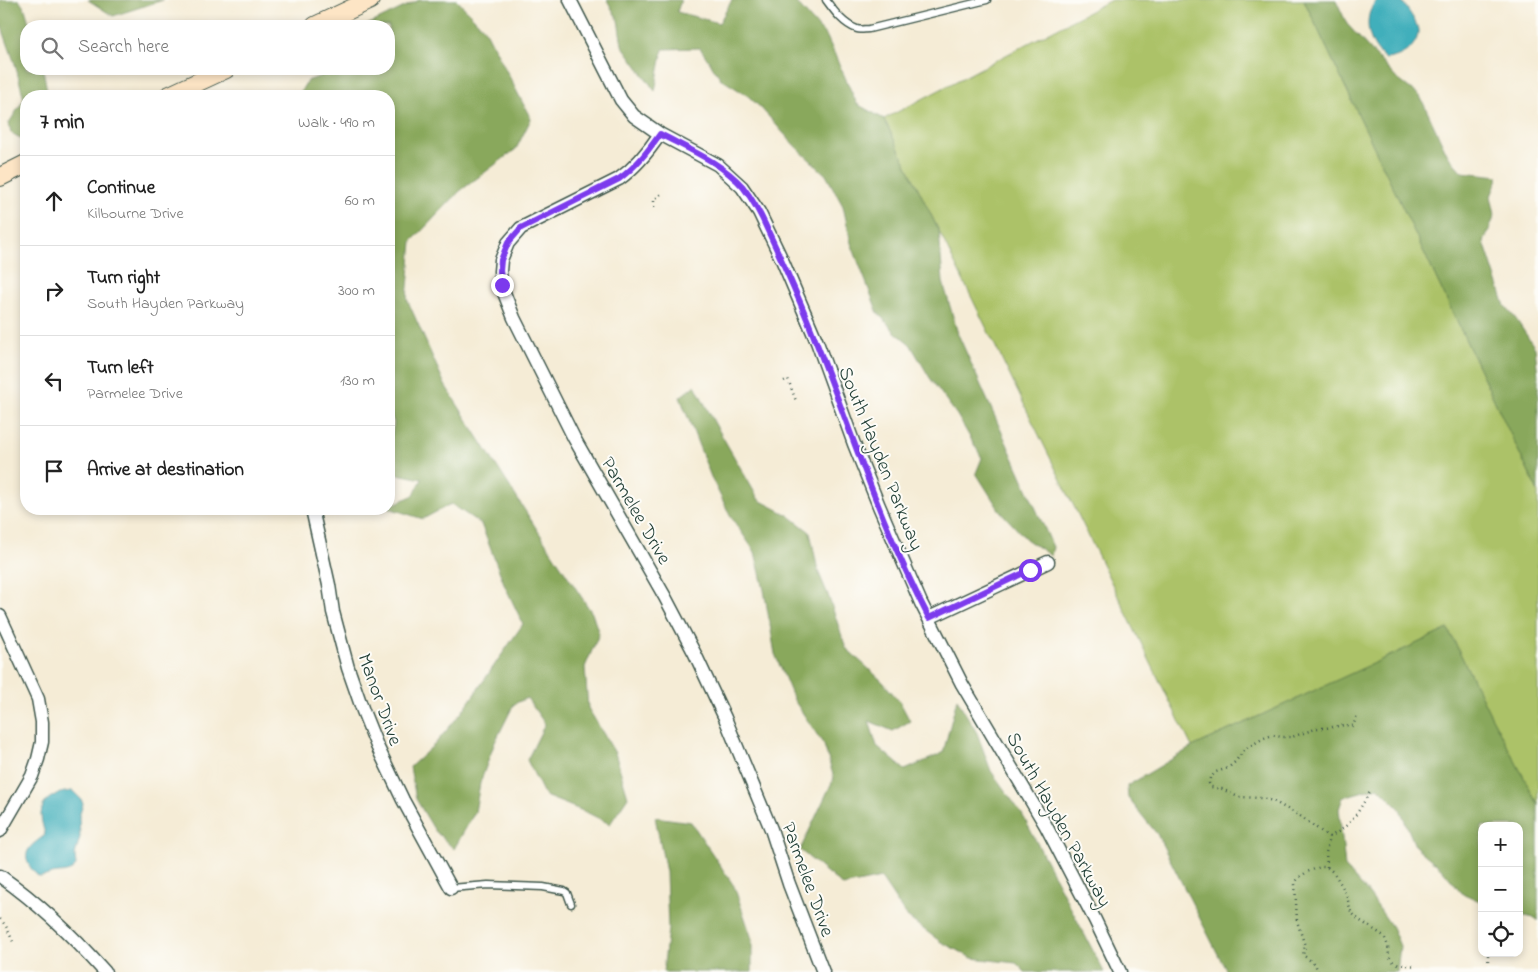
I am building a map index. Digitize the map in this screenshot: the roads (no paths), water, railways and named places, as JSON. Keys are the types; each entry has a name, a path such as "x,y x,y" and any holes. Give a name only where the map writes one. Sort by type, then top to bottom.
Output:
{"main road":[{"path":"328,20 370,0"},
{"path":"181,90 213,75"},
{"path":"0,177 20,167"}],"street":[{"name":"South Hayden Parkway","path":"570,0 621,100 634,116 660,134 718,165 742,187 759,212 816,339 854,444 891,536 929,618 962,684 1046,826 1120,972"},
{"name":"Parmelee Drive","path":"660,134 633,169 619,179 521,228 508,243 501,260 502,285 514,318 574,438 665,597 695,654 725,718 771,828 789,884 823,972"},
{"name":"Manor Drive","path":"313,515 333,612 348,668 363,712 376,746 403,800 452,888"},
{"path":"929,618 1048,562"},
{"path":"0,616 38,699 42,722 42,742 32,776 0,831"},
{"path":"0,876 50,915 78,941 105,972"}],"lane":[{"path":"826,0 846,23 863,30 987,0"},
{"path":"452,888 488,884 543,887 564,891 567,893 572,904"}],"water":[{"path":"1377,0 1400,0 1414,19 1418,30 1417,36 1412,46 1403,54 1386,59 1380,54 1371,39 1368,23 1369,14"},
{"path":"73,791 83,804 79,817 80,837 75,855 76,866 68,872 39,877 27,861 27,853 34,843 45,835 41,818 42,809 48,800 57,794"}]}
